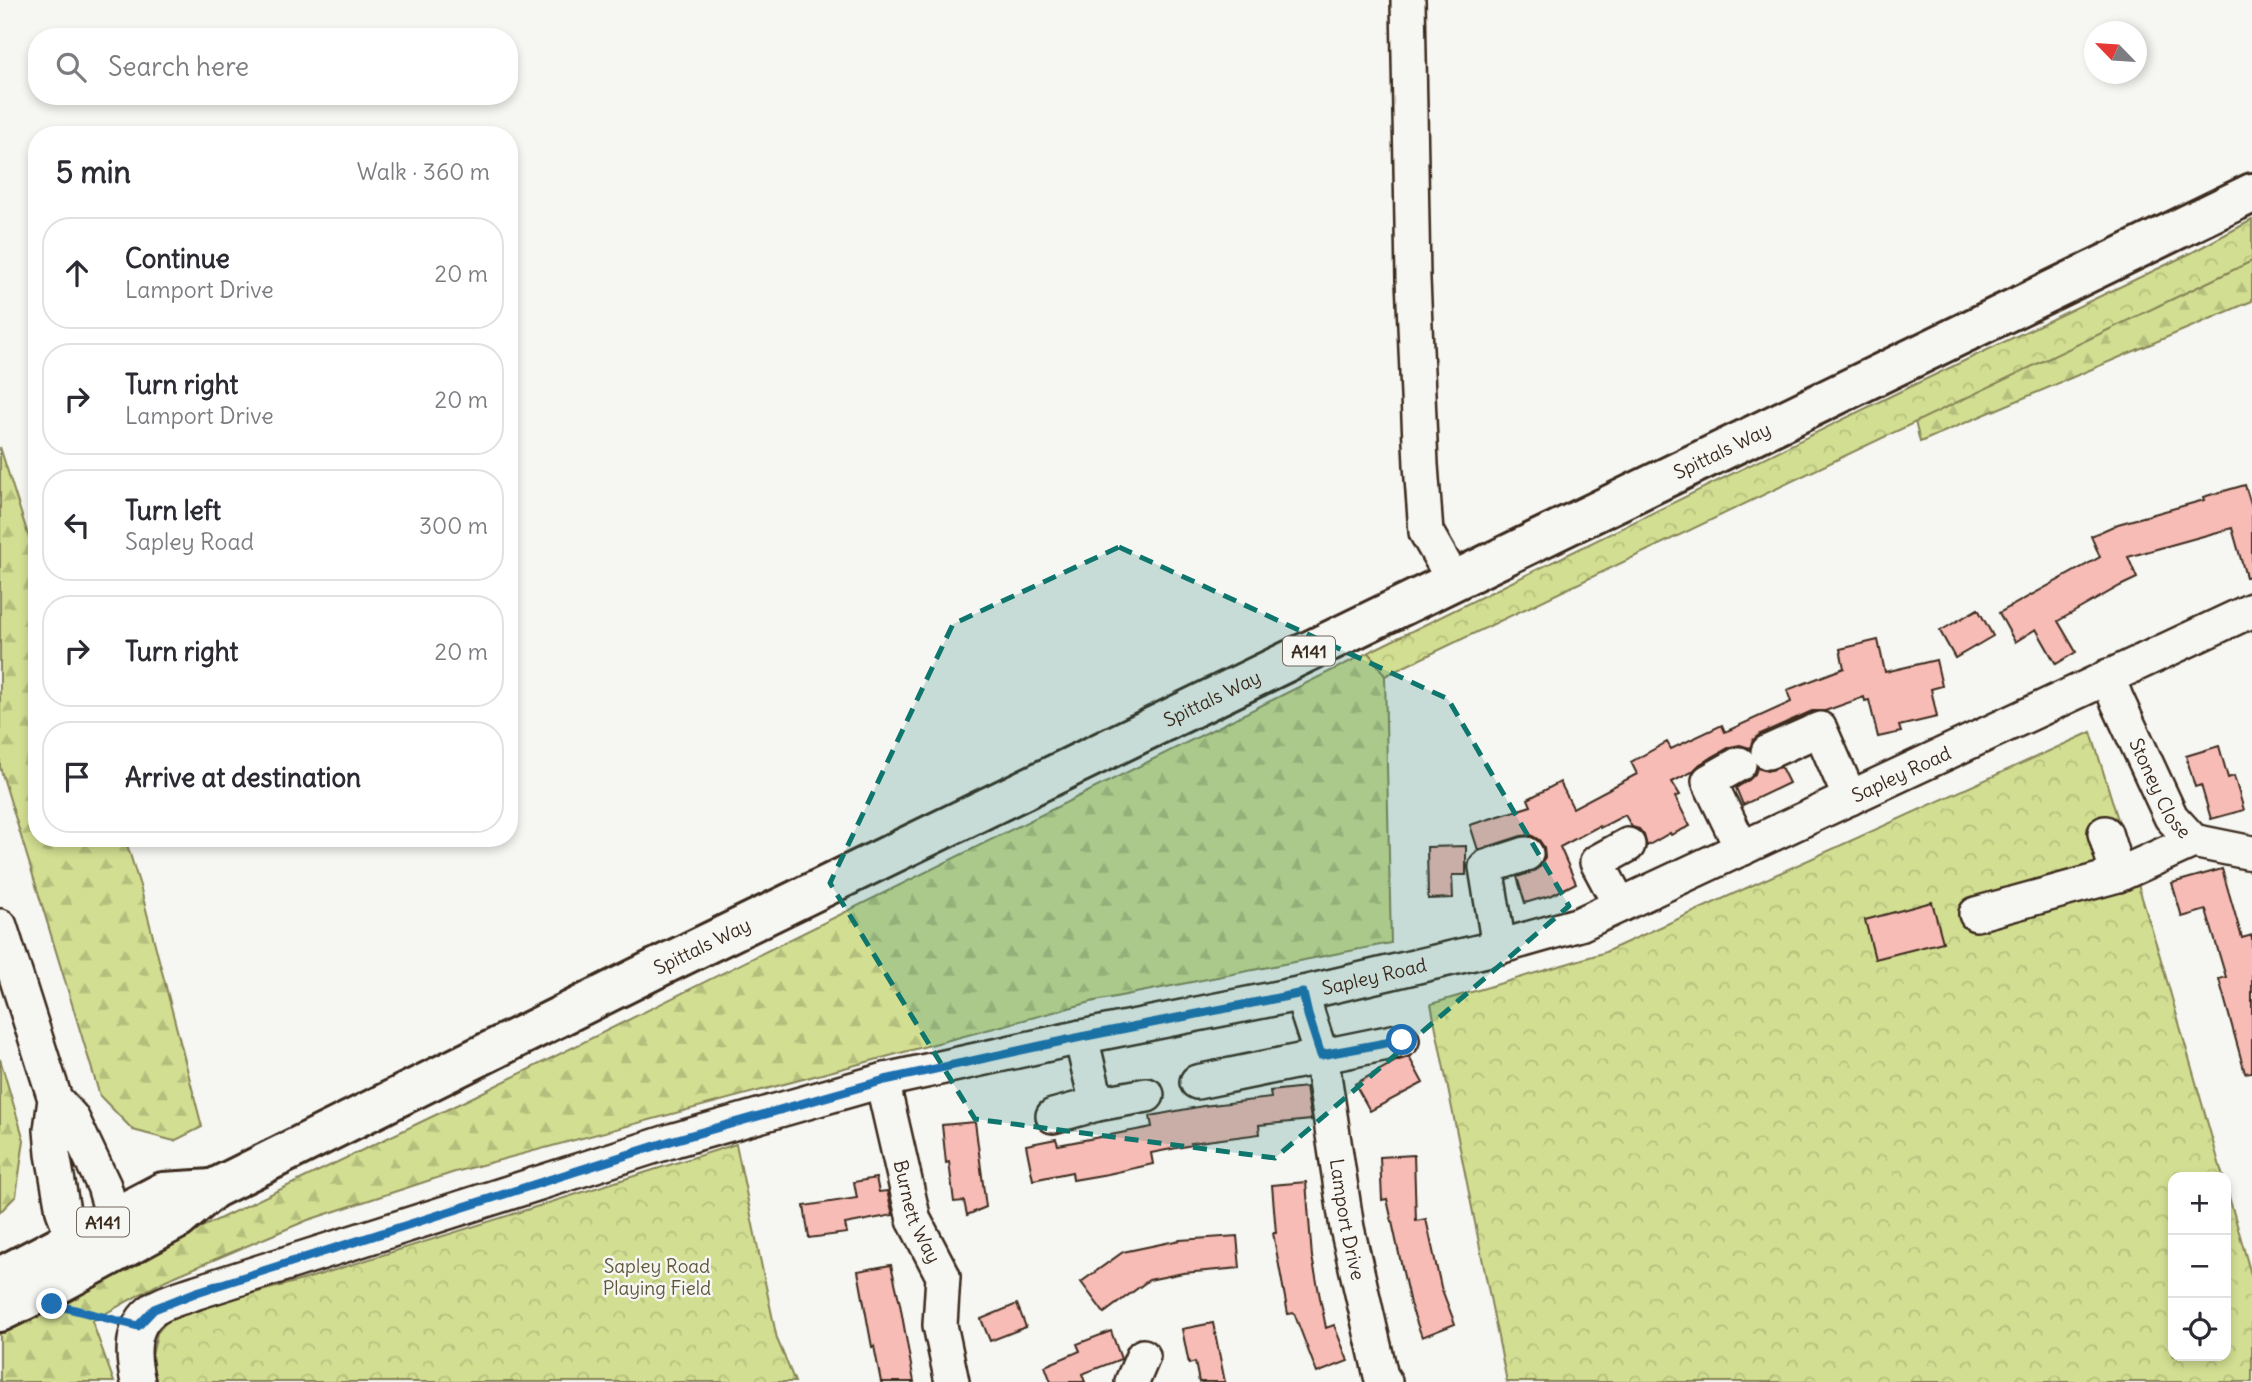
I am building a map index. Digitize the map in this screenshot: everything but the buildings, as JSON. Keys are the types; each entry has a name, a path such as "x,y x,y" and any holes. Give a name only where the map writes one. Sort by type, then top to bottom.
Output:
{"highway":[{"name":"Spittals Way","path":"0,1312 178,1219 212,1189 663,965 2252,193"},
{"name":"Spittals Way","path":"0,1277 163,1192 212,1189"}],"street":[{"path":"1408,0 1413,279 1426,532 1454,581"},
{"name":"Sapley Road","path":"138,1326 154,1309 282,1264 674,1140 885,1080 1081,1037 1303,993 1499,947 1580,924 2252,610"},
{"name":"Stoney Close","path":"2108,676 2171,817 2193,841 2252,853"},
{"path":"1742,849 1709,781 1754,758 1820,729 1850,798"},
{"path":"2105,833 2118,875"},
{"path":"1976,914 2118,875 2193,841"},
{"path":"1619,905 1597,862 1628,845"},
{"path":"1499,947 1486,867 1526,854"},
{"path":"0,926 55,1098 72,1118 104,1186 113,1217 107,1256 74,1239 63,1210 51,1130 55,1098"},
{"name":"Lamport Drive","path":"1303,993 1321,1055 1347,1228 1375,1380"},
{"path":"1081,1037 1097,1104"},
{"path":"1197,1082 1402,1040"},
{"name":"Burnett Way","path":"885,1080 886,1098 914,1220 943,1276 940,1325 953,1382"},
{"path":"1053,1116 1097,1104 1147,1095"},
{"path":"138,1326 134,1346 138,1382"}],"path":[{"path":"64,1307 138,1326"}],"highlighted area":[{"path":"1119,547 1448,699 1569,906 1275,1158 975,1119 830,883 953,624"}],"green space":[{"path":"2252,220 2252,261 1385,676 1369,652 1903,390 2191,253"},
{"path":"2252,242 2252,301 1920,442 1911,405"},
{"path":"0,447 28,535 28,847 128,847 202,1127 174,1141 133,1130 100,1096 0,767"},
{"path":"1369,652 1385,676 1391,943 1095,1001 455,1172 308,1220 166,1280 92,1321 114,1382 0,1382 0,1324 471,1098"},
{"path":"2091,732 2159,953 2222,1172 2168,1172 2168,1361 2231,1361 2231,1204 2252,1278 2252,1382 1507,1382 1431,1004 1603,953"},
{"path":"0,1059 24,1140 16,1196 0,1212"},
{"name":"Sapley Road Playing Field","path":"736,1144 777,1339 795,1382 152,1382 149,1370 157,1333 172,1315 306,1279"}],"route":[{"path":"52,1304 138,1326 154,1309 197,1292 674,1140 885,1080 1081,1037 1303,993 1321,1055 1402,1040"}]}
